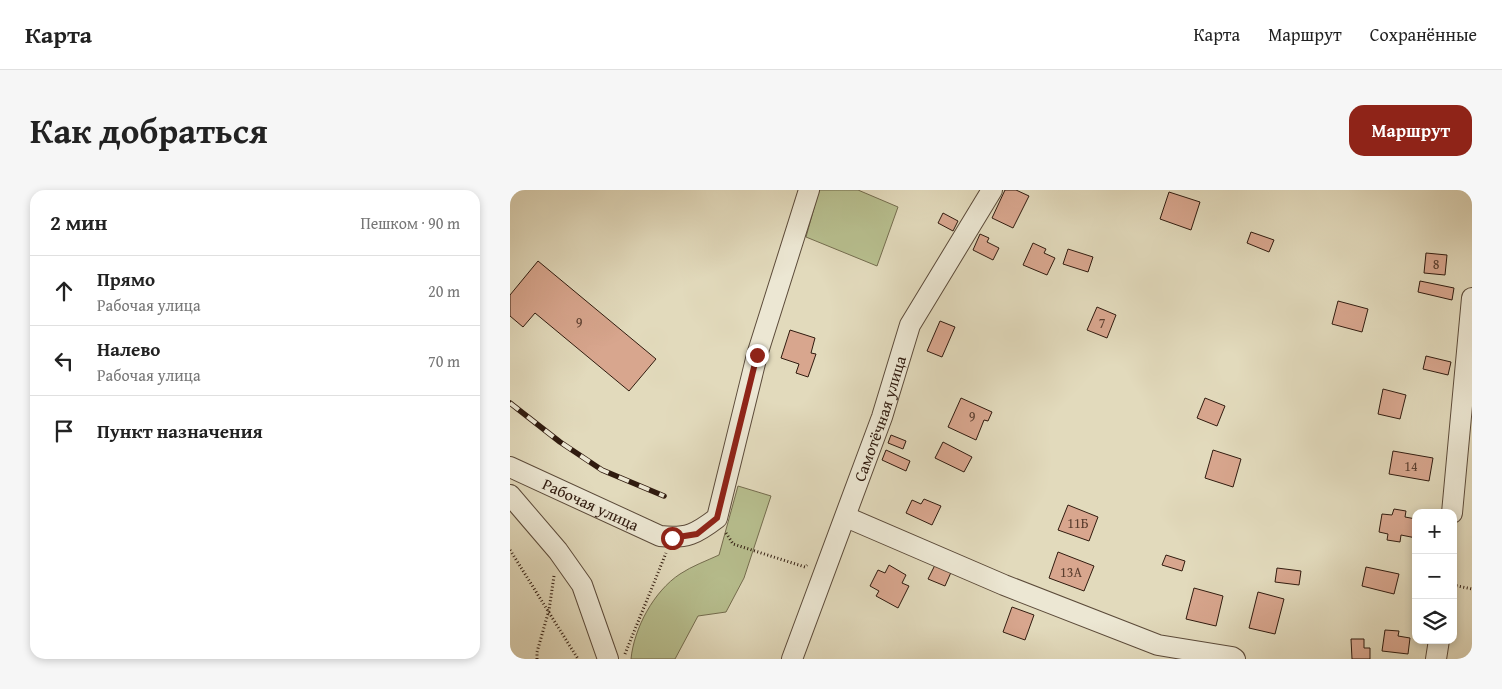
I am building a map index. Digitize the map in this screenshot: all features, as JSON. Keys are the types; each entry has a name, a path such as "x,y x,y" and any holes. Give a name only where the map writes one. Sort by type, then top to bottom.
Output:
{"street":[{"path":"717,518 757,355 809,190"},
{"name":"Самотёчная улица","path":"792,659 882,417 910,325 992,190"},
{"path":"1452,509 1472,298"},
{"name":"Рабочая улица","path":"510,467 660,536 672,538 697,534 717,518"},
{"path":"510,495 558,551 582,585 608,659"},
{"path":"846,517 1004,585 1158,645 1194,655 1235,659"},
{"path":"1436,659 1438,644"}],"path":[{"path":"717,518 733,544 805,567 811,562"},
{"path":"623,659 672,538"},
{"path":"510,550 578,659"},
{"path":"537,659 537,652 549,610 558,551"},
{"path":"1457,586 1472,589"}],"green space":[{"path":"819,190 858,190 898,207 877,266 806,237"},
{"path":"738,486 771,496 744,578 726,612 698,616 675,659 631,659 636,635 641,623 662,590 685,571 719,555"}],"building":[{"path":"1005,190 1016,190 1029,196 1013,228 992,218"},
{"path":"1169,192 1200,202 1191,230 1160,219"},
{"path":"943,213 958,221 953,231 938,223"},
{"path":"1251,232 1274,240 1269,252 1247,243"},
{"path":"980,234 989,238 987,242 999,248 993,260 973,250"},
{"path":"1033,243 1046,249 1044,253 1055,258 1047,275 1023,265"},
{"path":"1068,249 1093,257 1088,272 1063,264"},
{"path":"1426,253 1447,255 1445,275 1424,273"},
{"path":"538,261 656,359 629,391 535,313 523,327 510,316 510,295"},
{"path":"1420,281 1454,288 1452,300 1418,292"},
{"path":"1338,301 1368,309 1362,332 1332,324"},
{"path":"1097,307 1116,315 1107,338 1087,330"},
{"path":"940,321 955,327 942,357 927,351"},
{"path":"790,330 815,338 811,353 816,354 808,377 796,373 799,364 781,358"},
{"path":"1426,356 1451,362 1448,375 1423,369"},
{"path":"1383,389 1406,395 1400,419 1378,414"},
{"path":"961,398 992,412 988,421 984,420 976,440 948,427"},
{"path":"1205,398 1225,406 1217,426 1197,418"},
{"path":"891,435 906,441 903,449 888,443"},
{"path":"943,442 972,457 964,472 935,458"},
{"path":"886,450 910,461 906,471 882,460"},
{"path":"1213,450 1241,459 1233,487 1205,478"},
{"path":"1393,451 1433,458 1429,481 1389,474"},
{"path":"924,499 941,506 932,525 906,513 912,500 921,504"},
{"path":"1068,505 1098,517 1089,541 1058,530"},
{"path":"1394,509 1406,511 1405,517 1412,518 1412,537 1401,535 1400,542 1387,540 1388,534 1379,532 1382,514 1392,515"},
{"path":"1058,552 1094,566 1084,591 1049,578"},
{"path":"1166,555 1185,561 1182,571 1162,565"},
{"path":"936,563 952,570 945,586 928,579"},
{"path":"889,565 906,575 902,583 909,586 898,608 876,596 879,591 870,586 878,570 885,573"},
{"path":"1366,567 1399,574 1394,594 1362,586"},
{"path":"1277,568 1301,571 1299,585 1275,582"},
{"path":"1194,588 1223,596 1216,626 1186,619"},
{"path":"1258,592 1284,599 1275,634 1249,628"},
{"path":"1012,607 1034,615 1025,640 1003,632"},
{"path":"1385,630 1399,631 1398,636 1410,638 1408,654 1382,651"},
{"path":"1351,639 1364,639 1364,648 1370,648 1370,659 1352,659"}],"railway":[{"path":"510,403 560,442 602,470 664,496"}],"route":[{"path":"672,538 697,534 717,518 757,355"}]}
